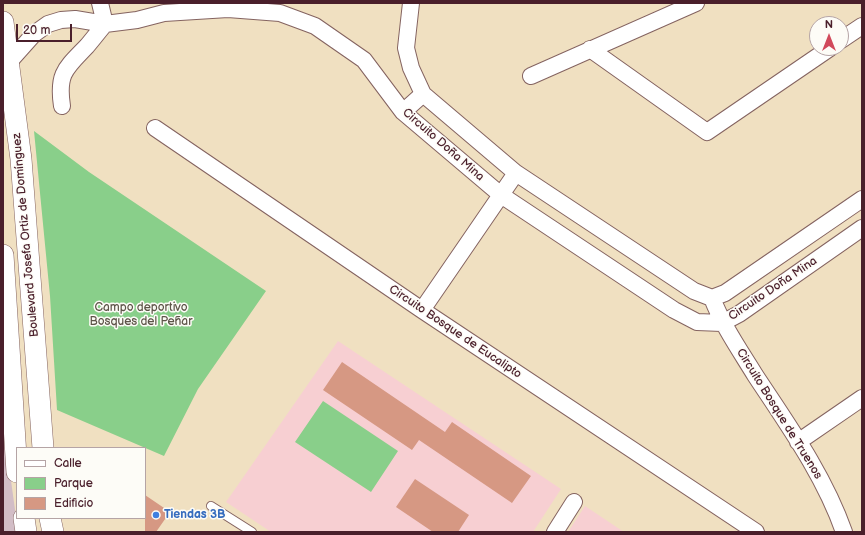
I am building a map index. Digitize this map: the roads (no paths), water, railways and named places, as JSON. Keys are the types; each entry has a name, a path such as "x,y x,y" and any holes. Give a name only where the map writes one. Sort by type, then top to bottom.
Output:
{"street":[{"path":"62,106 59,89 64,73 71,60 87,46 105,24 100,3"},
{"path":"411,3 406,48 411,68 423,94 516,173 694,291 712,298"},
{"path":"531,76 696,3"},
{"name":"Circuito Doña Mina","path":"9,62 34,34 48,24 61,20 75,20 105,24 137,20 162,8 254,10 280,13 315,26 364,60 403,112 501,195 674,310 697,322 722,323 739,314 862,228"},
{"name":"Boulevard Josefa Ortiz de Domínguez","path":"3,22 21,159 43,447"},
{"path":"849,35 862,26"},
{"path":"590,49 707,132 818,56"},
{"path":"403,112 423,94"},
{"name":"Circuito Bosque de Eucalipto","path":"155,128 422,310 756,532"},
{"path":"422,310 516,173"},
{"name":"Circuito Doña Mina","path":"712,298 725,293 862,199"},
{"name":"Boulevard Josefa Ortiz de Domínguez","path":"3,255 16,454"},
{"name":"Circuito Bosque de Truenos","path":"712,298 722,323 798,442 834,505 844,532"},
{"path":"12,383 39,382"},
{"path":"798,442 862,398"},
{"path":"555,532 574,502"},
{"path":"24,519 26,532"},
{"path":"50,519 53,532"}],"lane":[{"path":"211,506 252,532"}],"place":[{"name":"Tiendas 3B","path":"156,515"}],"park label":[{"name":"Campo deportivo Bosques del Peñar","path":"141,315"}]}
